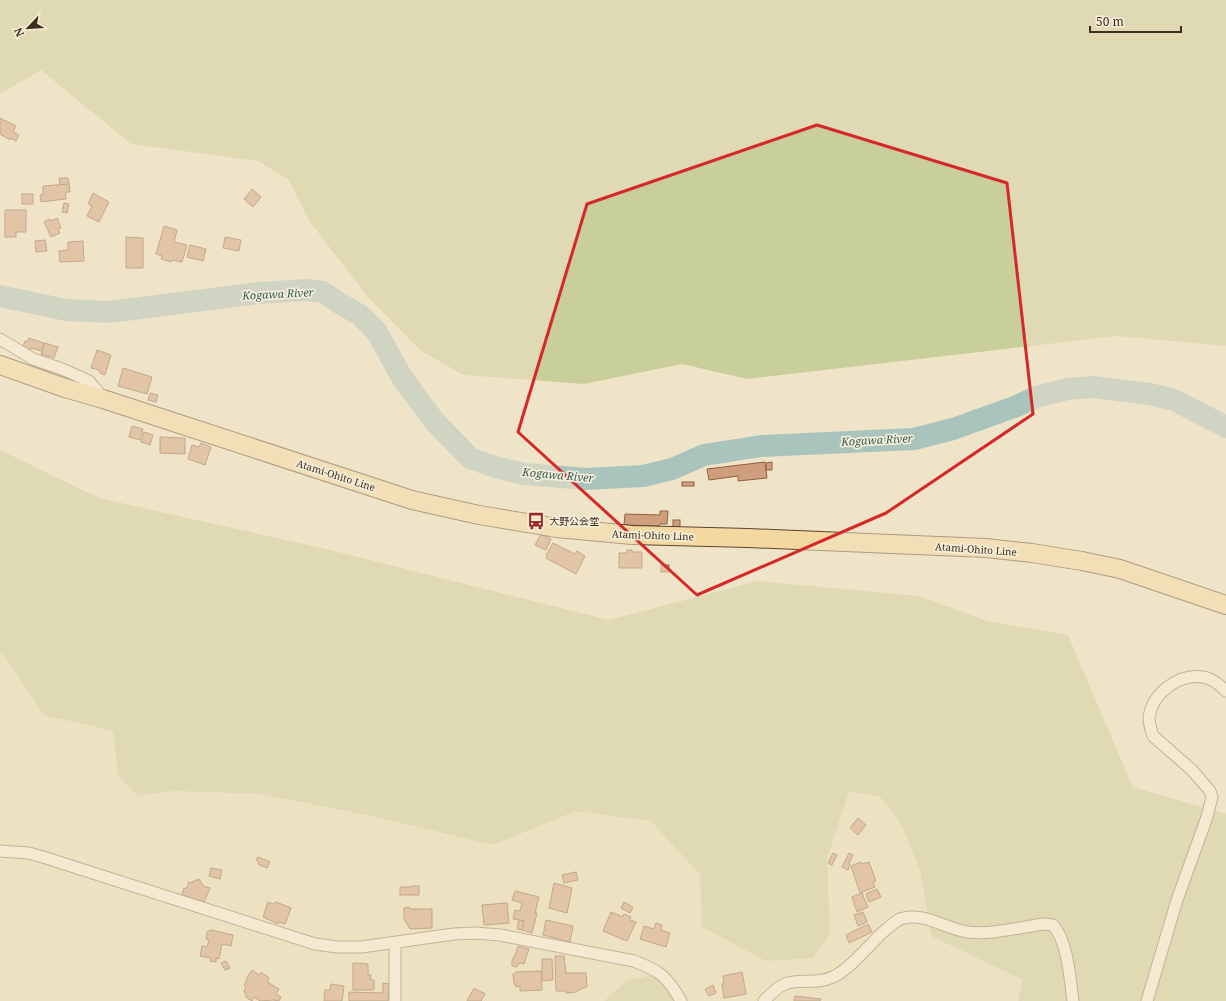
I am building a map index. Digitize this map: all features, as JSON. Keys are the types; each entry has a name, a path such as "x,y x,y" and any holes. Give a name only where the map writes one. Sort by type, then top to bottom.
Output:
{"main road":[{"name":"Atami-Ohito Line","path":"0,365 65,388 103,398 412,500 479,515 557,528 632,535 748,538 986,548 1032,553 1120,569 1226,605"}],"street":[{"path":"0,339 33,359 89,381 103,398"},
{"path":"1146,1001 1177,900 1207,817 1212,797 1210,791 1192,770 1153,736 1149,718 1159,695 1167,687 1187,677 1204,677 1226,691"},
{"path":"0,851 29,853 46,858 315,944 336,947 361,947 475,932 500,935 634,961 653,968 664,977 673,987 681,1001"},
{"path":"764,1001 783,984 793,982 818,982 832,977 848,966 899,920 918,918 934,921 967,932 982,932 1044,924 1053,925 1061,936 1074,1001"},
{"path":"395,943 395,1001"}],"highlighted area":[{"path":"817,125 1007,183 1033,414 886,513 697,595 518,432 587,204"}],"shaded area":[{"path":"0,652 5,657 44,715 113,731 118,775 138,796 174,791 261,794 372,816 493,845 576,811 651,821 700,875 702,927 830,934 827,859 849,791 880,797 901,824 921,874 931,936 1023,980 1018,1001 0,1001"}],"green space":[{"path":"0,0 1226,0 1226,346 1117,336 747,379 682,364 584,384 463,375 420,350 367,296 310,222 289,180 258,161 131,144 41,70 0,94"},
{"path":"0,450 99,498 330,550 609,620 757,581 919,596 987,621 1068,635 1133,787 1226,814 1226,1001 1018,1001 1023,980 931,936 921,874 901,824 880,797 849,791 827,859 830,934 813,958 766,961 702,927 700,875 651,821 576,811 493,845 372,816 261,794 174,791 138,796 118,775 113,731 44,715 5,657 0,652"},
{"path":"655,974 679,1001 604,1001 627,981"}],"building":[{"path":"0,118 16,126 13,132 19,135 16,141 11,138 10,140 0,134"},
{"path":"59,178 68,178 69,184 60,185"},
{"path":"69,184 70,192 66,192 66,199 41,202 40,195 43,194 43,186"},
{"path":"252,189 261,197 253,207 244,199"},
{"path":"93,193 109,202 99,222 87,216 92,206 88,204"},
{"path":"22,194 33,194 33,204 22,204"},
{"path":"64,203 69,204 67,213 62,212"},
{"path":"5,210 26,210 26,232 16,232 16,237 5,237"},
{"path":"57,218 61,228 58,229 60,233 51,237 44,222"},
{"path":"164,226 177,230 174,242 187,245 182,262 172,260 171,262 161,259 162,256 156,254"},
{"path":"126,237 143,238 143,268 126,268"},
{"path":"225,237 241,240 239,251 223,248"},
{"path":"45,240 47,251 36,252 35,241"},
{"path":"83,241 84,261 60,262 59,251 68,250 68,242"},
{"path":"190,245 206,249 203,261 187,257"},
{"path":"29,338 44,343 41,351 31,348 30,350 23,347 25,341 27,342"},
{"path":"45,343 58,347 54,358 41,354"},
{"path":"97,350 111,355 105,375 100,373 99,370 91,368"},
{"path":"123,368 152,377 147,394 118,386"},
{"path":"150,393 158,395 156,402 148,400"},
{"path":"132,426 143,429 140,440 129,437"},
{"path":"144,432 153,435 150,445 141,442"},
{"path":"160,437 185,438 185,454 160,453"},
{"path":"201,443 211,447 205,465 188,459 192,445 199,447"},
{"path":"765,462 767,478 738,481 738,476 709,480 707,469"},
{"path":"772,462 772,470 766,470 766,463"},
{"path":"682,482 694,482 694,486 682,486"},
{"path":"660,511 668,511 667,524 660,524 659,526 624,525 625,514 660,515"},
{"path":"673,520 680,520 680,527 673,527"},
{"path":"541,534 551,539 546,550 535,545"},
{"path":"553,543 575,554 577,551 585,556 576,574 546,558 546,555"},
{"path":"627,550 632,550 632,552 642,552 642,568 619,568 619,553 627,553"},
{"path":"661,565 669,565 669,572 661,572"},
{"path":"858,818 866,825 858,835 850,828"},
{"path":"833,853 837,855 832,865 828,863"},
{"path":"849,853 853,855 849,863 848,870 842,867"},
{"path":"258,857 270,862 267,868 258,864 259,862 256,860"},
{"path":"861,862 862,864 869,862 876,881 873,882 875,887 860,893 851,866"},
{"path":"211,868 222,870 220,879 209,876"},
{"path":"576,872 578,880 564,883 562,875"},
{"path":"199,879 203,886 210,888 204,902 182,895 184,888 186,889 189,882 192,883"},
{"path":"554,883 572,888 567,913 549,908"},
{"path":"419,886 419,895 400,895 400,887"},
{"path":"877,889 881,897 869,902 866,894"},
{"path":"515,891 539,897 532,933 522,930 524,921 513,919 515,910 520,911 522,903 512,900"},
{"path":"862,893 868,907 857,912 852,897"},
{"path":"268,902 273,904 276,902 291,908 285,924 279,922 278,924 263,917"},
{"path":"624,902 633,907 630,913 621,908"},
{"path":"507,903 509,923 484,925 482,905"},
{"path":"409,907 409,909 432,909 432,928 410,929 404,919 404,908"},
{"path":"611,912 623,917 624,914 631,917 630,920 636,922 627,941 603,931"},
{"path":"863,912 867,922 858,926 854,915"},
{"path":"519,920 524,921 522,930 517,929"},
{"path":"546,920 573,926 570,942 543,935"},
{"path":"656,923 662,925 661,930 670,933 666,947 640,939 644,926 654,929"},
{"path":"868,924 872,932 849,943 846,935"},
{"path":"211,930 233,935 231,946 222,944 219,959 216,958 216,962 210,961 211,958 200,956 202,946 207,947 209,940 206,939 207,932"},
{"path":"518,946 529,949 524,964 518,964 517,967 512,966 512,961"},
{"path":"555,956 564,956 566,973 586,973 587,987 576,992 566,993 565,991 556,991"},
{"path":"542,959 552,959 553,980 542,981"},
{"path":"226,961 230,968 225,970 221,963"},
{"path":"353,963 368,964 368,975 371,975 370,979 374,980 374,990 353,990"},
{"path":"252,970 259,975 261,972 269,978 267,982 279,989 276,994 281,997 279,1001 260,1001 254,997 252,1001 247,998 244,991 246,986 244,985"},
{"path":"541,971 542,990 520,991 520,986 516,987 513,974 516,972"},
{"path":"742,972 746,994 724,998 722,984 724,983 723,976"},
{"path":"383,983 389,984 388,1001 349,1001 349,992 383,993"},
{"path":"331,984 344,986 342,1001 324,1001 325,990 330,990"},
{"path":"713,985 716,993 709,996 705,989"},
{"path":"474,988 485,994 481,1001 467,1001"},
{"path":"795,996 821,999 820,1001 794,1001"}],"waterway":[{"name":"Kogawa River","path":"0,296 66,310 109,312 259,293 306,290 323,292 360,315 377,332 401,376 435,422 470,458 495,467 524,474 586,479 643,476 672,469 704,455 761,446 914,439 953,429 1017,406 1036,397 1067,389 1093,387 1150,394 1174,400 1226,427"}],"place":[{"name":"大野公会堂","path":"536,521"}]}
